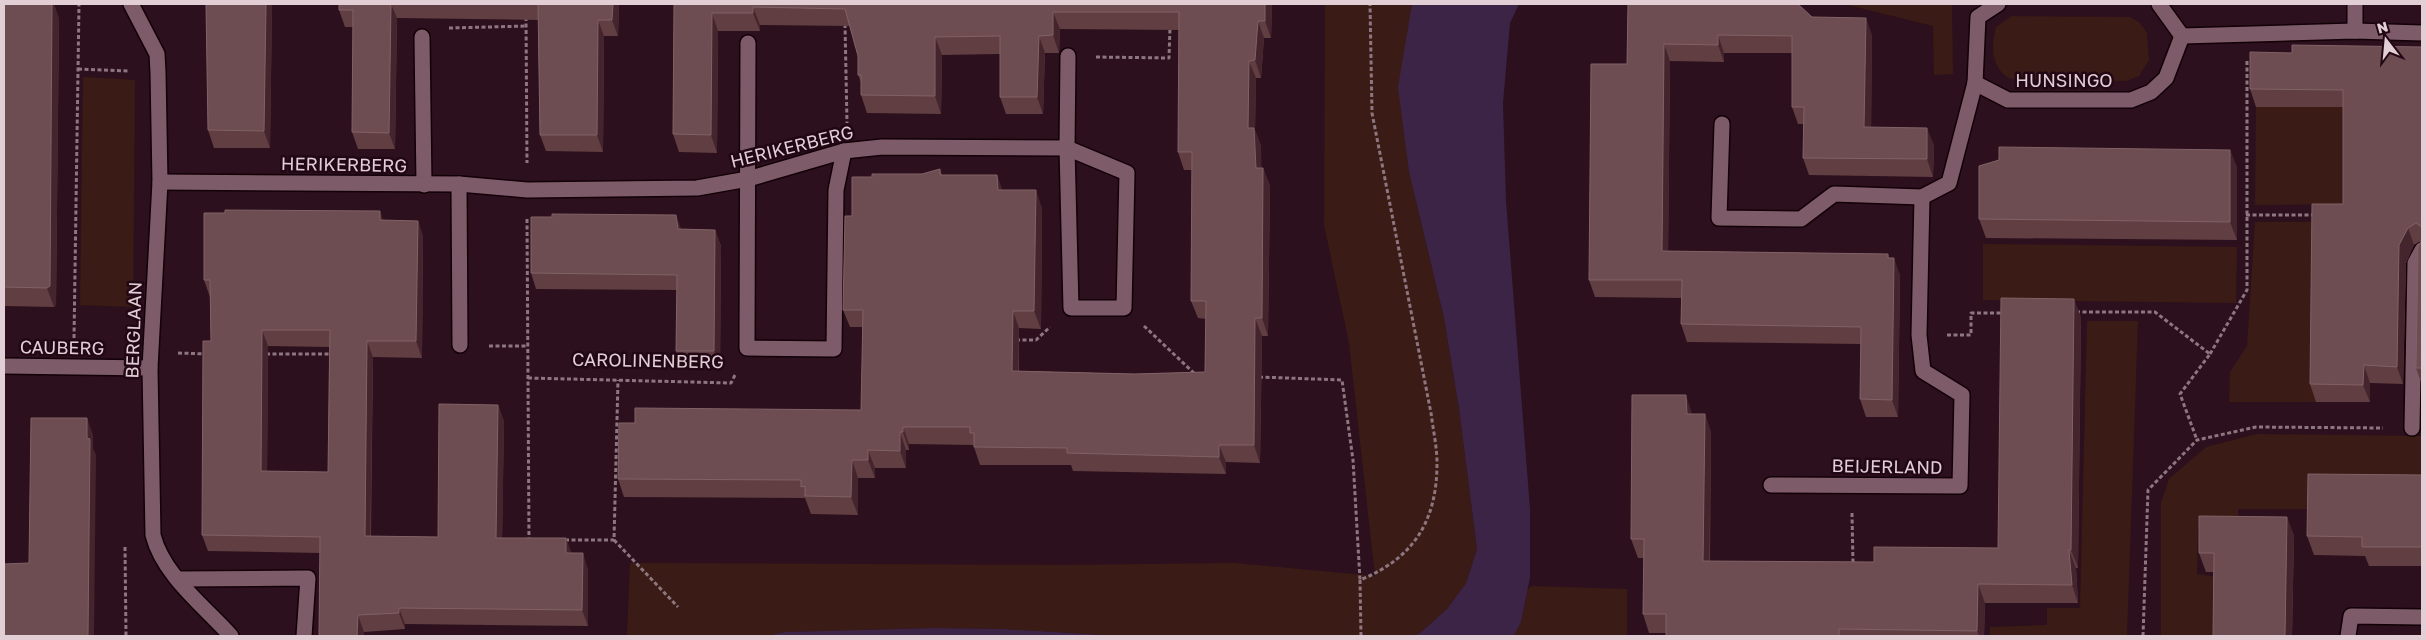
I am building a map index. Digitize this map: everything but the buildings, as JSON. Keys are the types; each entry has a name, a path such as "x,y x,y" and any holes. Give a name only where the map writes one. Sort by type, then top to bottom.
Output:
{"street":[{"name":"BERGLAAN","path":"131,4 157,54 158,72 160,182 151,361 153,535 157,552 178,579 231,636"},
{"path":"1722,124 1718,218 1801,219 1834,194 1922,197 1949,183 1975,83 1978,17 1998,4"},
{"path":"2159,4 2182,36 2247,32 2355,31 2422,33"},
{"path":"2355,4 2355,31"},
{"name":"HUNSINGO","path":"1975,83 2008,100 2131,100 2151,92 2166,78 2182,36"},
{"path":"422,37 424,185"},
{"name":"CAROLINENBERG","path":"748,43 747,348 834,349 836,190 844,151"},
{"path":"1068,56 1066,148 1071,308 1124,308"},
{"name":"HERIKERBERG","path":"160,182 459,184 527,190 697,188 748,179 844,151 882,147 1066,148 1127,172 1124,308"},
{"path":"459,184 460,345"},
{"name":"BEIJERLAND","path":"1771,485 1960,486 1962,395 1923,371 1919,335 1922,197"},
{"path":"2412,428 2414,263 2422,250"},
{"name":"CAUBERG","path":"4,366 74,367 151,361"},
{"path":"178,579 308,578 304,636"},
{"path":"2348,636 2351,616 2422,617"}],"path":[{"path":"74,367 79,4"},
{"path":"1360,580 1382,570 1400,558 1413,543 1427,518 1436,496 1437,461 1431,413 1372,112 1370,4"},
{"path":"526,11 529,541"},
{"path":"1068,56 1169,58 1170,22"},
{"path":"844,151 847,126 845,23"},
{"path":"422,37 447,28 527,26"},
{"path":"2197,440 2180,394 2210,354 2246,290 2247,32"},
{"path":"78,69 158,72"},
{"path":"2246,215 2315,215"},
{"path":"1007,341 1036,340 1071,308"},
{"path":"1124,308 1196,376 1206,376"},
{"path":"2068,312 2155,312 2210,354"},
{"path":"1919,335 1971,335 1971,313 2009,313"},
{"path":"460,345 528,346"},
{"name":"CAROLINENBERG","path":"528,378 731,383 747,348"},
{"path":"151,361 209,354"},
{"path":"257,354 333,354"},
{"path":"1255,377 1342,380 1353,460 1360,580 1361,636"},
{"path":"618,380 614,540 678,607"},
{"path":"2143,636 2148,490 2197,440 2256,427 2412,428"},
{"path":"1852,484 1853,570"},
{"path":"557,541 614,540"},
{"path":"519,541 538,541"},
{"path":"125,545 126,636"}],"shaded area":[{"path":"1325,4 1412,4 1399,87 1409,172 1444,318 1459,409 1477,549 1466,583 1447,609 1420,633 1413,636 1121,636 1003,629 934,628 785,632 767,636 627,636 630,563 1059,565 1234,563 1375,576 1349,343 1324,225"},
{"path":"1412,4 1519,4 1510,23 1503,103 1506,201 1530,509 1530,578 1521,622 1514,636 1413,636 1420,633 1447,609 1466,583 1477,549 1459,409 1444,318 1409,172 1398,87"},
{"path":"1844,4 1952,4 1953,74 1934,75 1933,26"},
{"path":"2012,16 2130,17 2140,23 2147,33 2149,60 2139,76 2126,81 2011,79 2004,75 1996,64 1993,42 1996,27"},
{"path":"83,77 135,80 133,307 80,305"},
{"path":"2349,95 2348,204 2255,205 2256,107 2297,107"},
{"path":"2255,222 2318,222 2316,402 2229,402 2230,372 2247,346"},
{"path":"1983,244 2237,247 2236,303 1983,300"},
{"path":"2087,321 2138,321 2127,636 1990,636 1990,627 2047,625 2047,608 2080,608"},
{"path":"2257,434 2422,436 2422,487 2308,509 2238,509 2238,529 2198,528 2197,574 2217,577 2219,636 2161,636 2161,503 2169,479 2206,447"},
{"path":"1532,586 1627,589 1627,636 1514,636 1521,622 1528,589"},
{"path":"934,628 1003,629 1121,636 767,636 785,632"}]}
